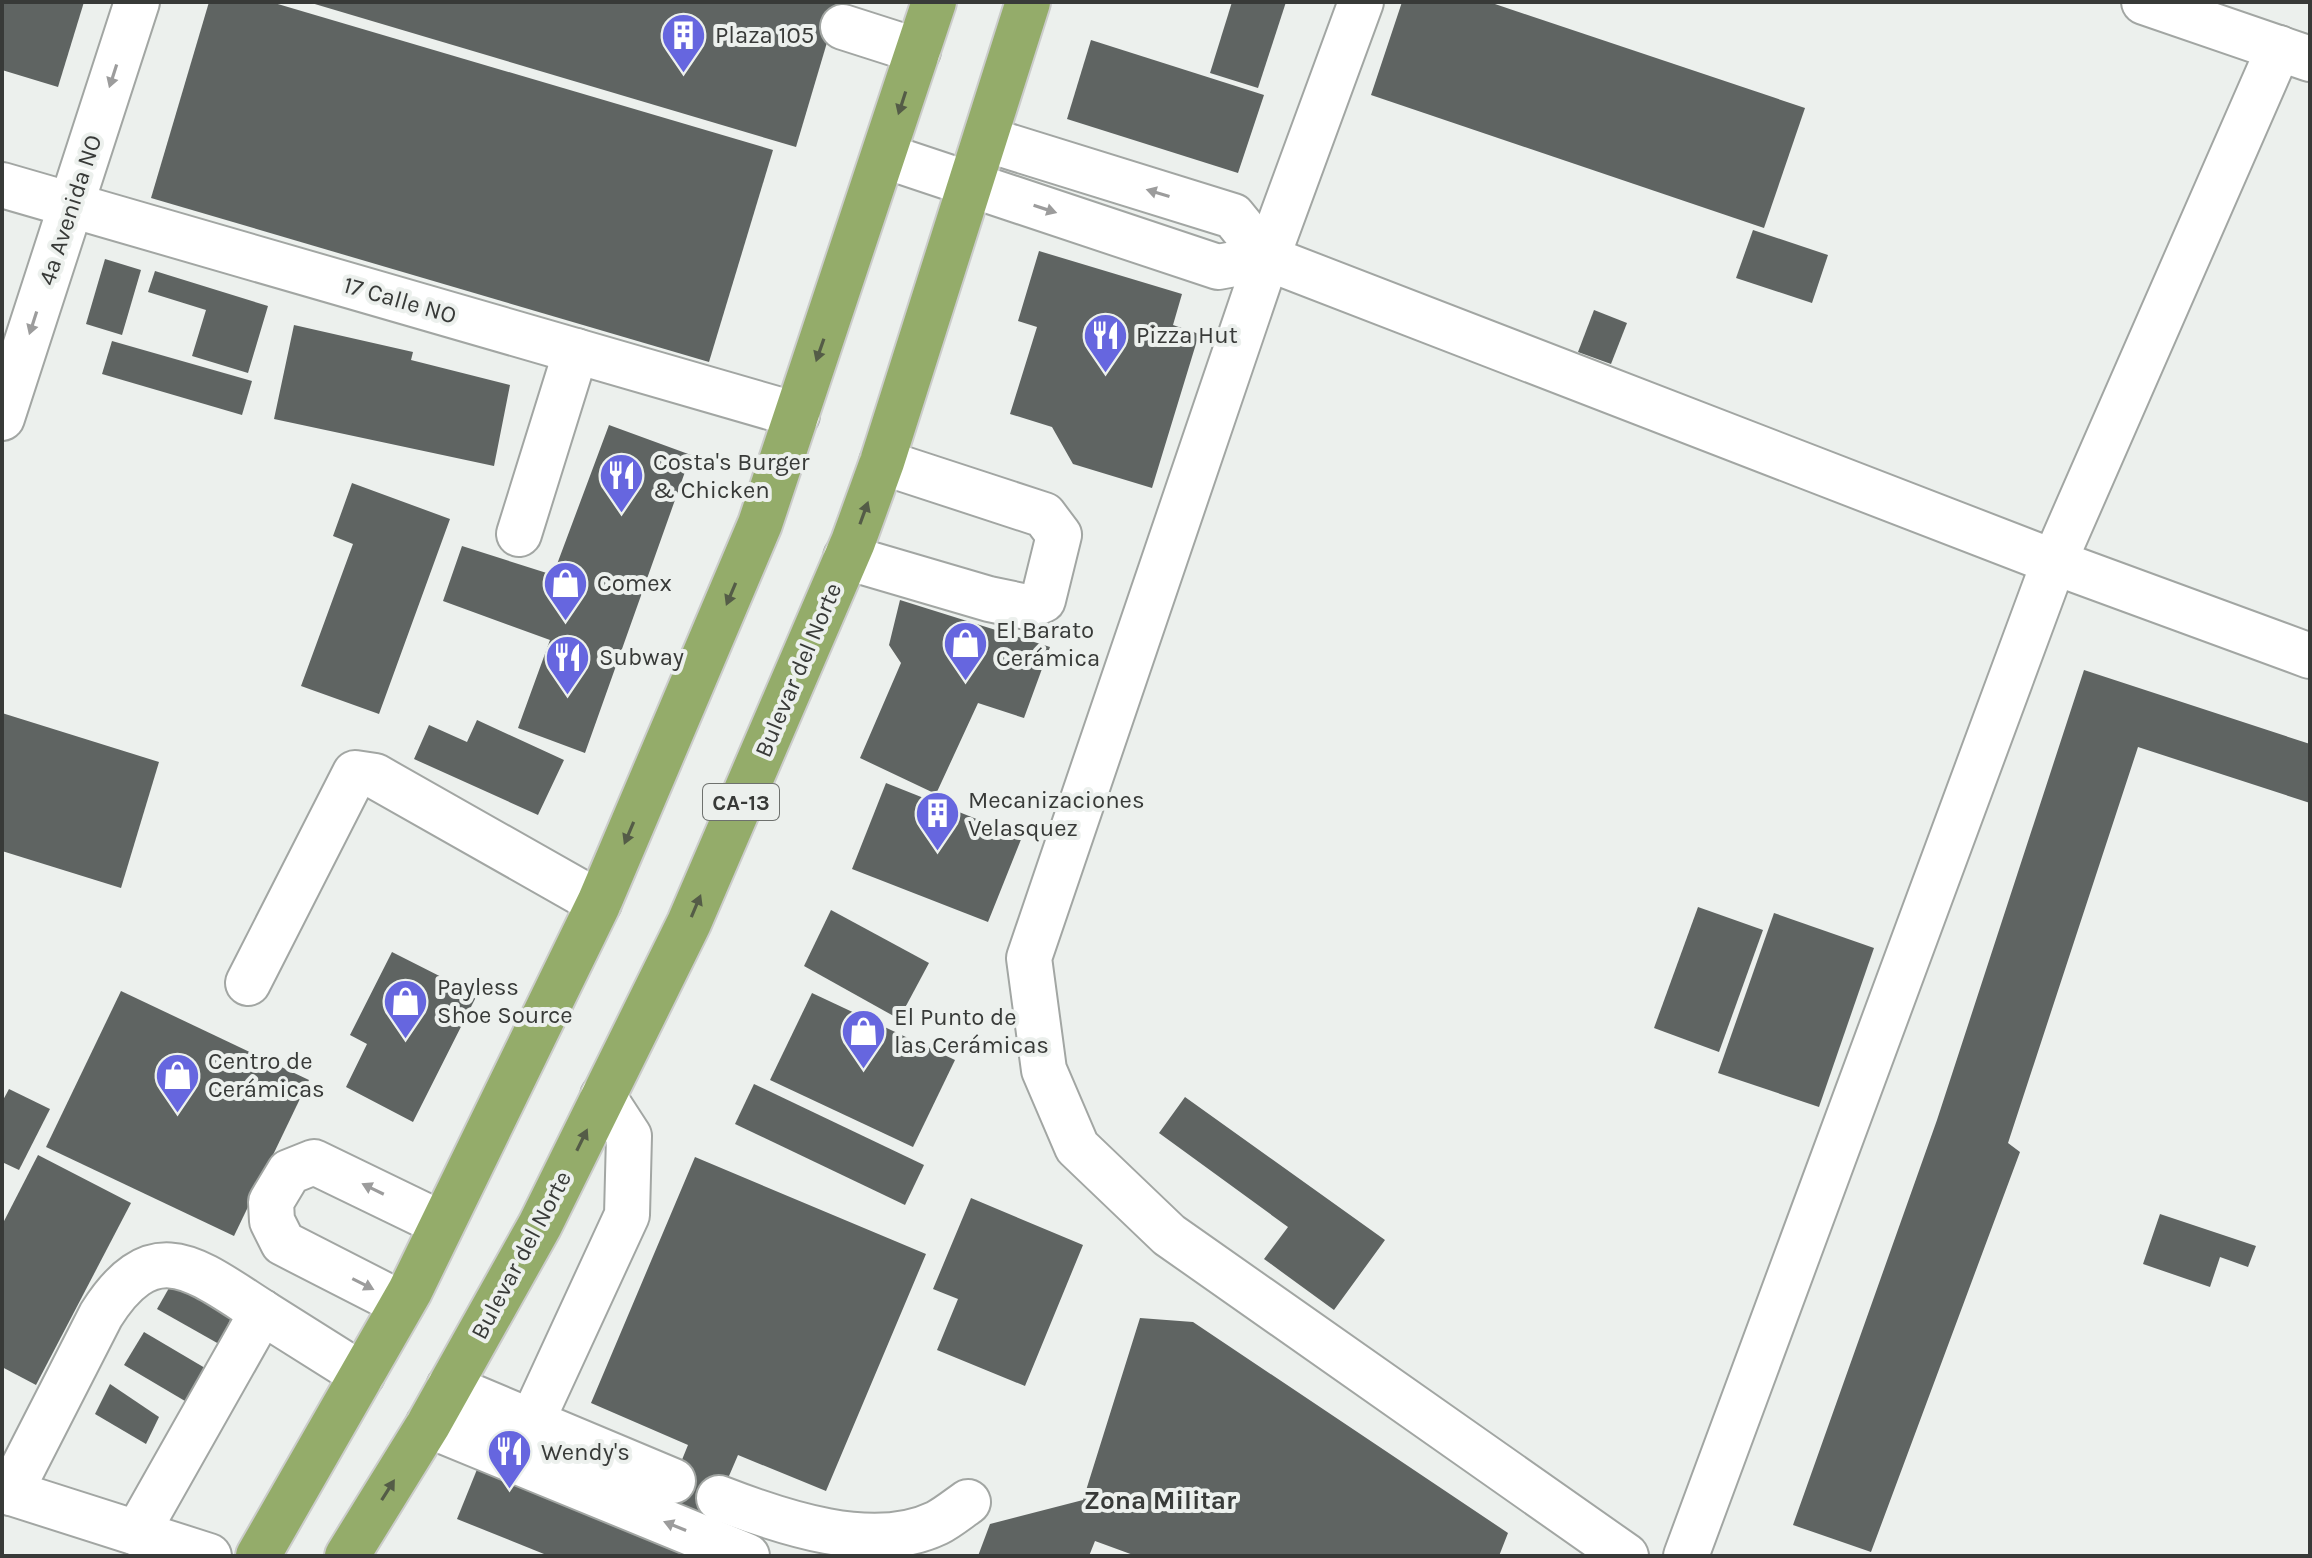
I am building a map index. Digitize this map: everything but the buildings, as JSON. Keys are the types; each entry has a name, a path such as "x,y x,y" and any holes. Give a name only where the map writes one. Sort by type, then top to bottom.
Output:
{"highway":[{"path":"258,1556 402,1304 599,903 760,524 934,2"},
{"name":"Bulevar del Norte","path":"347,1556 428,1425 540,1225 689,923 846,557 882,462 1028,2"}],"street":[{"name":"4a Avenida NO","path":"2,418 137,2"},
{"path":"1361,2 1267,258 1029,958 1044,1070 1077,1147 1169,1235 1626,1556"},
{"path":"1686,1556 2054,562 2294,53 2144,2"},
{"path":"843,27 918,51"},
{"path":"985,139 1233,216 1267,258 2054,562 2310,656"},
{"path":"885,156 1218,267 1267,258"},
{"name":"17 Calle NO","path":"2,185 797,415"},
{"path":"519,534 576,351"},
{"path":"846,557 989,599 1027,607 1043,600 1059,535 1044,515 1001,498 882,462"},
{"path":"248,983 355,773 375,776 599,903"},
{"path":"532,1421 627,1215 629,1136 603,1096"},
{"path":"402,1304 283,1243 272,1221 271,1202 289,1172 314,1162 442,1224"},
{"path":"209,1556 6,1492 118,1287 137,1271 167,1263 202,1274 362,1375"},
{"path":"137,1533 262,1312"},
{"path":"449,1387 673,1481"},
{"path":"428,1425 747,1556"},
{"path":"719,1498 763,1515 834,1533 902,1534 937,1523 968,1502"}],"place":[{"name":"Plaza 105","path":"684,74"},
{"name":"Pizza Hut","path":"1105,374"},
{"name":"Costa's Burger & Chicken","path":"622,515"},
{"name":"Comex","path":"566,622"},
{"name":"El Barato Cerámica","path":"965,683"},
{"name":"Subway","path":"568,696"},
{"name":"Mecanizaciones Velasquez","path":"937,853"},
{"name":"Payless Shoe Source","path":"406,1040"},
{"name":"El Punto de las Cerámicas","path":"863,1070"},
{"name":"Centro de Cerámicas","path":"177,1114"},
{"name":"Wendy's","path":"510,1491"}],"district":[{"name":"Zona Militar","path":"1160,1500"}]}
